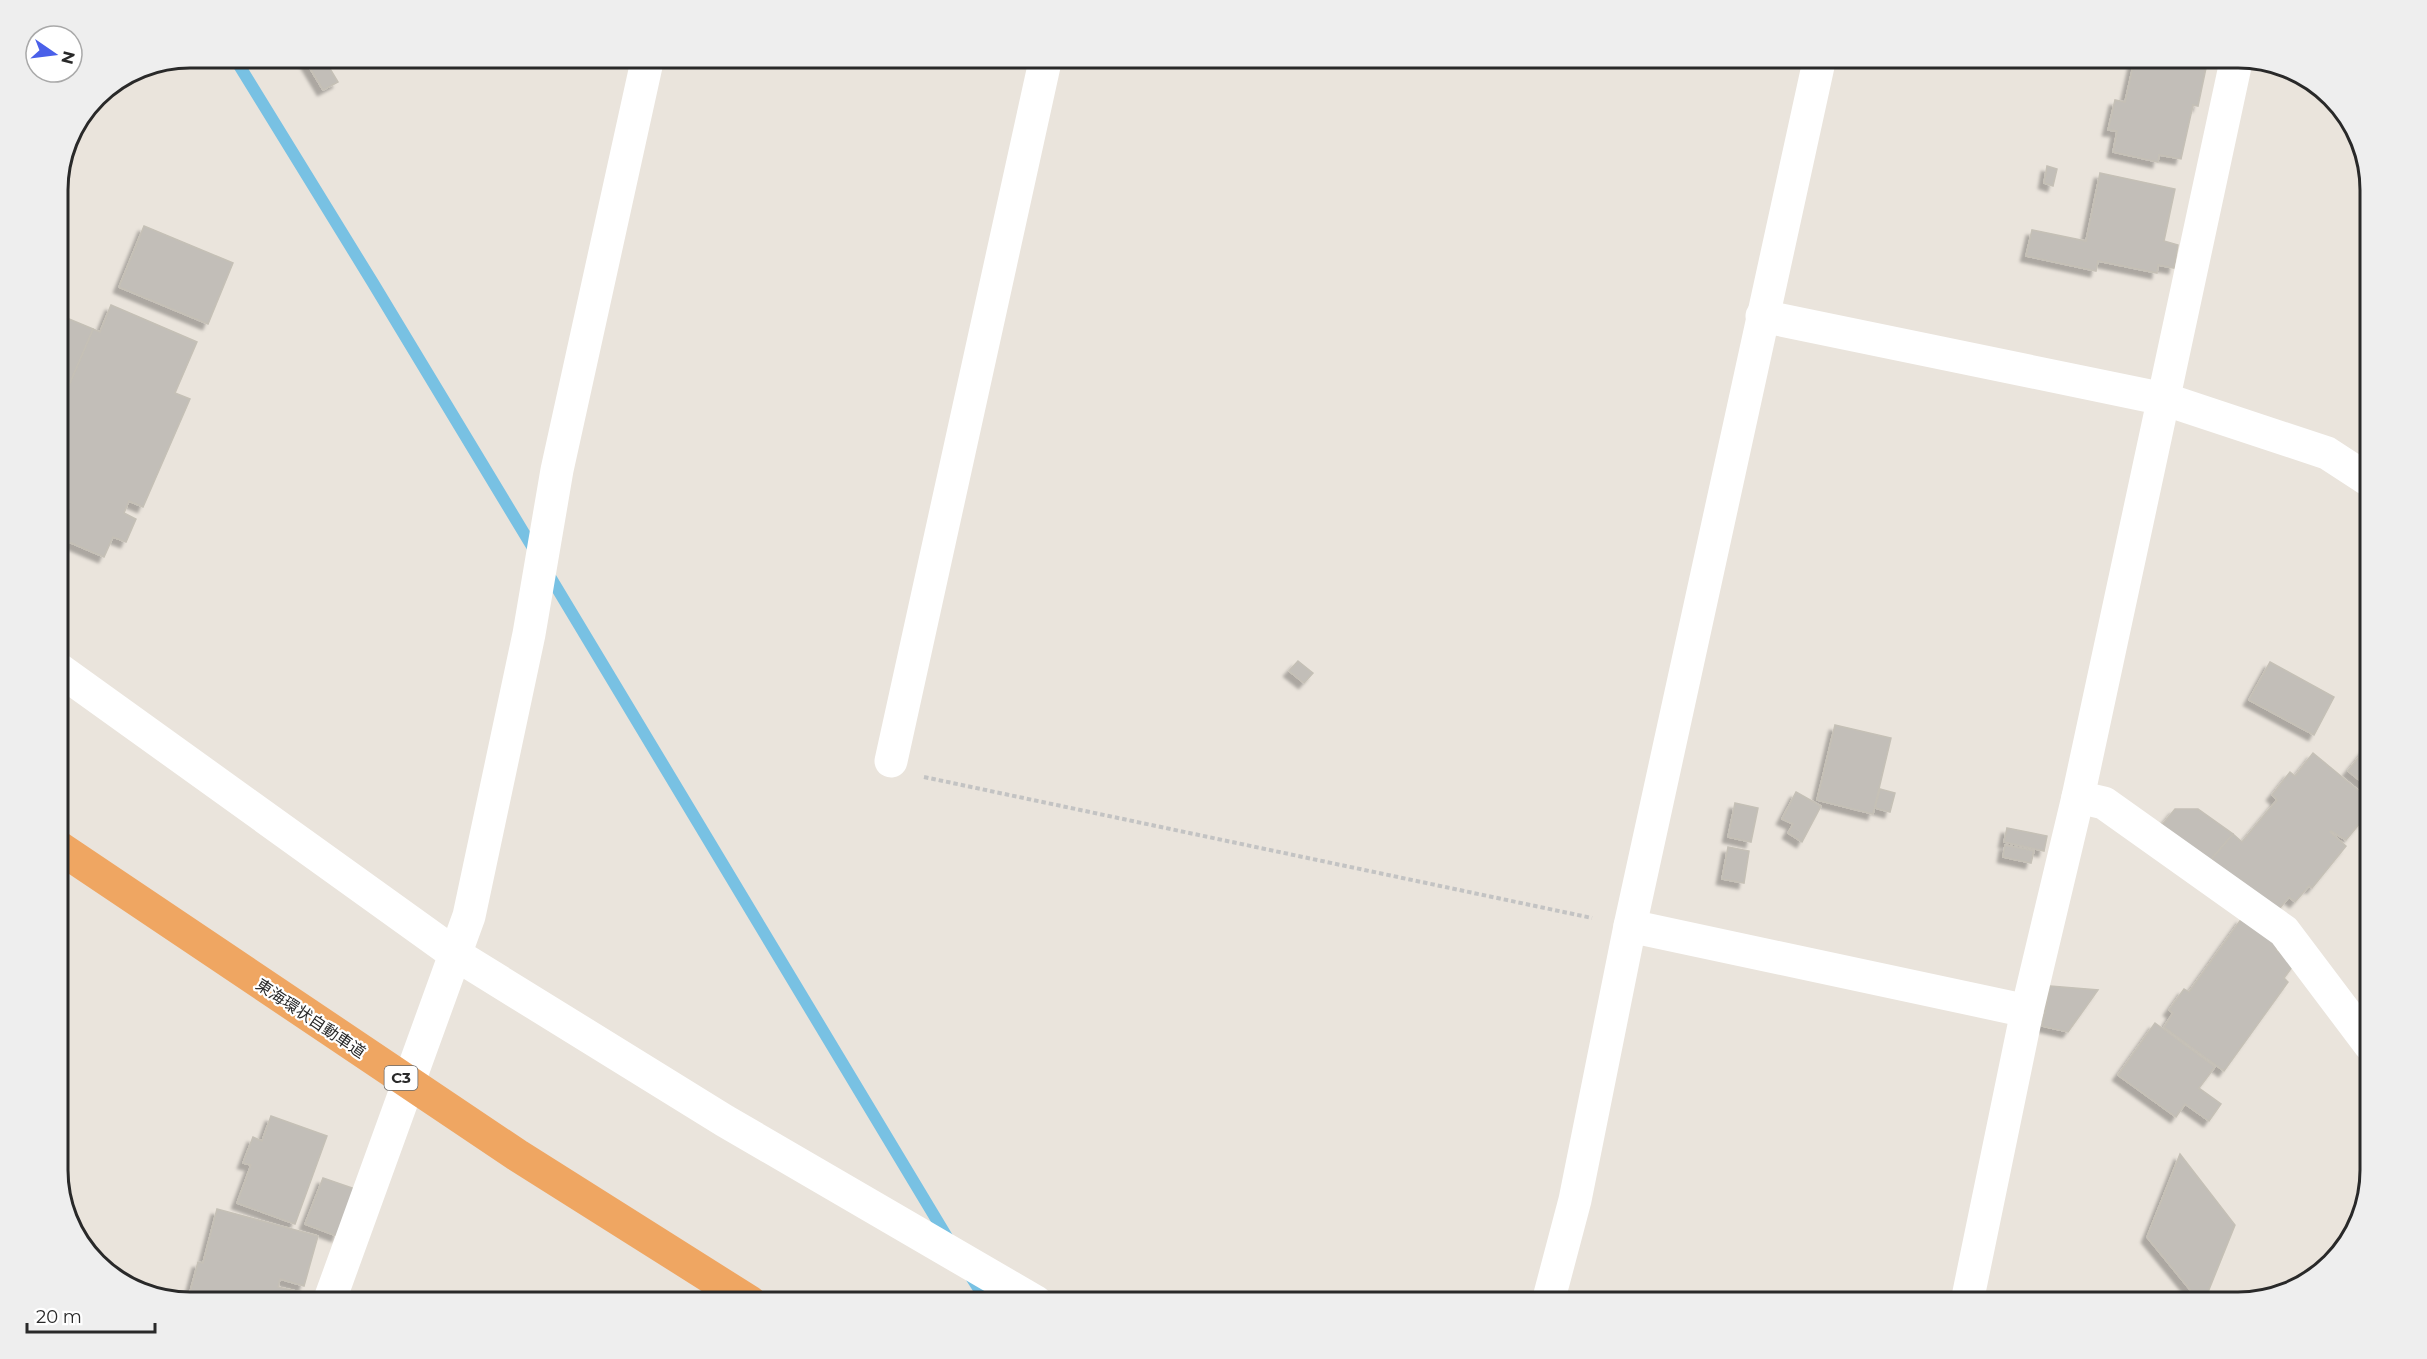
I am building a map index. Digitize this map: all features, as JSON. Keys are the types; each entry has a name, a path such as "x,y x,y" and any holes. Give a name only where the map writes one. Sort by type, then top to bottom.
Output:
{"highway":[{"name":"東海環状自動車道","path":"68,853 517,1155 734,1292"}],"street":[{"path":"333,1292 469,916 529,634 557,470 646,68"},
{"path":"891,761 1044,68"},
{"path":"1551,1292 1575,1200 1630,926 1818,68"},
{"path":"1969,1292 2027,1011 2078,797 2234,68"},
{"path":"1762,316 2164,399 2327,453 2359,474"},
{"path":"68,676 455,954 724,1121 1019,1292"},
{"path":"2078,797 2104,803 2284,931 2360,1032"},
{"path":"1630,926 2027,1011"}],"path":[{"path":"891,761 925,777 1630,926"}],"building":[{"path":"310,68 330,68 338,82 323,90"},
{"path":"2133,68 2206,68 2198,106 2193,105 2181,159 2159,155 2158,162 2113,152 2117,131 2108,130 2115,100 2125,102"},
{"path":"2047,166 2057,169 2053,186 2044,183"},
{"path":"2100,173 2175,189 2164,241 2178,245 2174,268 2158,265 2157,273 2098,261 2096,271 2026,256 2032,230 2086,241"},
{"path":"144,226 233,263 208,324 119,287"},
{"path":"111,305 197,342 175,393 190,399 143,507 129,501 124,513 136,519 126,542 113,537 104,557 68,542 68,387 93,329 100,332"},
{"path":"68,319 93,329 68,387"},
{"path":"1298,661 1313,673 1304,683 1289,671"},
{"path":"2270,662 2334,697 2314,735 2249,700"},
{"path":"1835,725 1891,738 1873,814 1817,800"},
{"path":"2313,753 2360,791 2360,824 2346,840 2330,832 2346,846 2312,888 2309,886 2295,902 2289,897 2274,915 2207,864 2233,834 2242,842 2277,800 2272,795 2290,772 2295,776"},
{"path":"2360,756 2360,780 2348,771"},
{"path":"1880,789 1895,793 1890,812 1875,808"},
{"path":"1796,792 1821,806 1802,842 1788,833 1793,824 1782,819"},
{"path":"1735,803 1758,808 1751,842 1728,837"},
{"path":"2175,809 2198,809 2233,834 2207,864 2158,830"},
{"path":"2007,828 2047,836 2044,851 2004,842"},
{"path":"2005,845 2034,851 2031,863 2003,857"},
{"path":"1728,847 1749,851 1744,883 1722,879"},
{"path":"2242,918 2280,945 2276,950 2295,963 2284,978 2288,982 2224,1071 2164,1027 2173,1013 2169,1010 2184,989 2189,992"},
{"path":"2050,986 2098,990 2068,1032 2042,1026"},
{"path":"2155,1023 2215,1067 2199,1088 2221,1104 2209,1121 2185,1104 2176,1117 2118,1075"},
{"path":"271,1116 327,1136 295,1224 237,1203 251,1165 243,1163 253,1137 262,1141"},
{"path":"2180,1154 2235,1225 2208,1292 2192,1292 2147,1237"},
{"path":"323,1178 355,1189 337,1236 305,1224"},
{"path":"217,1209 318,1236 304,1286 280,1279 278,1287 300,1292 190,1292 198,1262 203,1263"}],"waterway":[{"path":"241,68 536,553"},
{"path":"546,570 950,1242"},
{"path":"970,1275 981,1292"}]}
